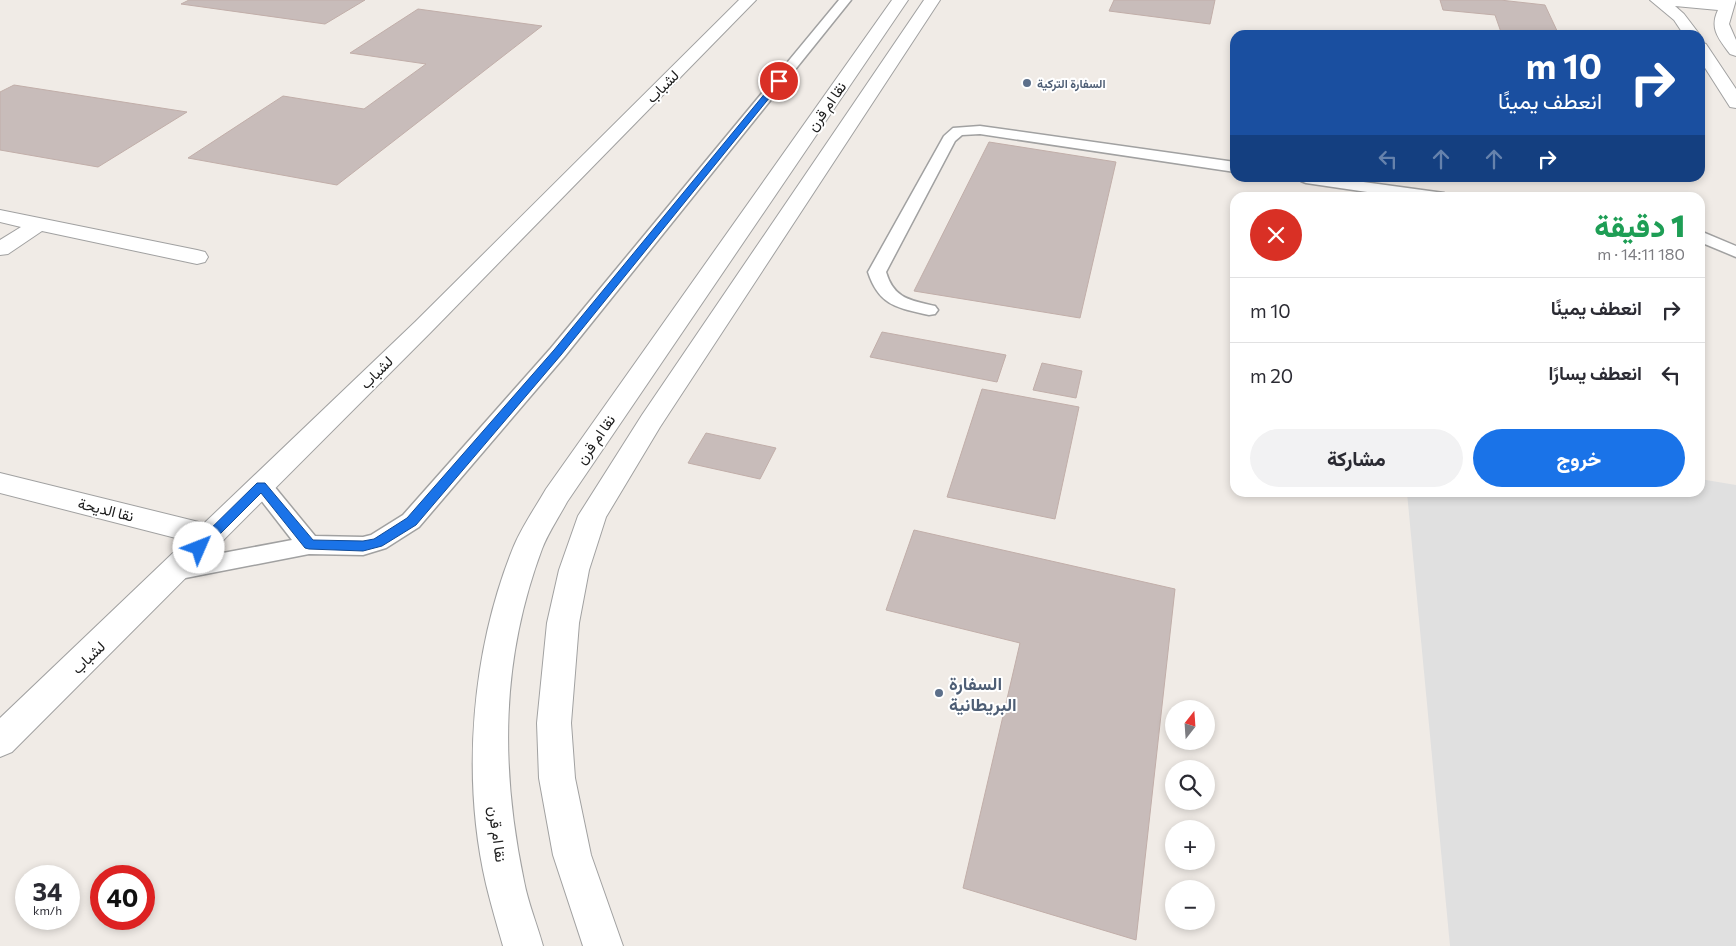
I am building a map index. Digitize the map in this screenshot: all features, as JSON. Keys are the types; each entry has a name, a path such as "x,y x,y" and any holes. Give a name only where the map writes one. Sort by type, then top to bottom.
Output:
{"street":[{"name":"لشباب","path":"0,741 211,536 745,0"},
{"name":"نقا ام قرن","path":"523,946 505,882 492,798 491,724 495,666 510,601 528,547 556,496 900,0"},
{"name":"نقا ام قرن","path":"602,946 572,854 556,778 554,723 563,623 574,570 592,516 651,421 932,0"},
{"path":"1658,0 1679,17 1688,30"},
{"path":"1663,0 1696,5 1734,2"},
{"path":"1734,2 1719,23 1736,51"},
{"path":"1705,55 1736,103"},
{"path":"0,216 197,257"},
{"path":"0,248 39,224"},
{"name":"نقا الديحة","path":"0,483 211,536"}],"lane":[{"path":"175,571 309,545 363,546 378,542 411,521 558,352 845,0"},
{"path":"929,310 895,301 880,287 877,272 950,139 958,131 980,130 1230,166"},
{"path":"1334,182 1403,192"},
{"path":"1705,238 1736,252"},
{"path":"261,486 309,545"}],"shaded area":[{"path":"1705,480 1736,485 1736,946 1450,946 1407,497 1705,497"}],"building":[{"path":"189,0 365,0 325,24 181,4"},
{"path":"1114,0 1215,0 1210,24 1109,11"},
{"path":"1440,0 1500,0 1545,5 1557,30 1500,30 1495,15 1443,10"},
{"path":"418,9 542,26 337,185 188,158 283,96 364,109 426,64 350,53"},
{"path":"14,85 187,112 98,167 0,150 0,92"},
{"path":"989,142 1116,162 1080,318 914,291"},
{"path":"882,332 1006,355 997,382 870,357"},
{"path":"1042,363 1082,371 1076,398 1033,390"},
{"path":"982,389 1079,407 1055,519 947,497"},
{"path":"706,433 776,448 760,479 688,463"},
{"path":"914,530 1175,589 1136,940 963,888 1020,643 886,610"}],"place":[{"name":"السفارة التركية","path":"1027,83"},
{"name":"السفارة البريطانية","path":"939,693"}],"route":[{"path":"199,548 261,486 309,545 363,546 378,542 394,534 411,521 558,352 779,81"}]}
